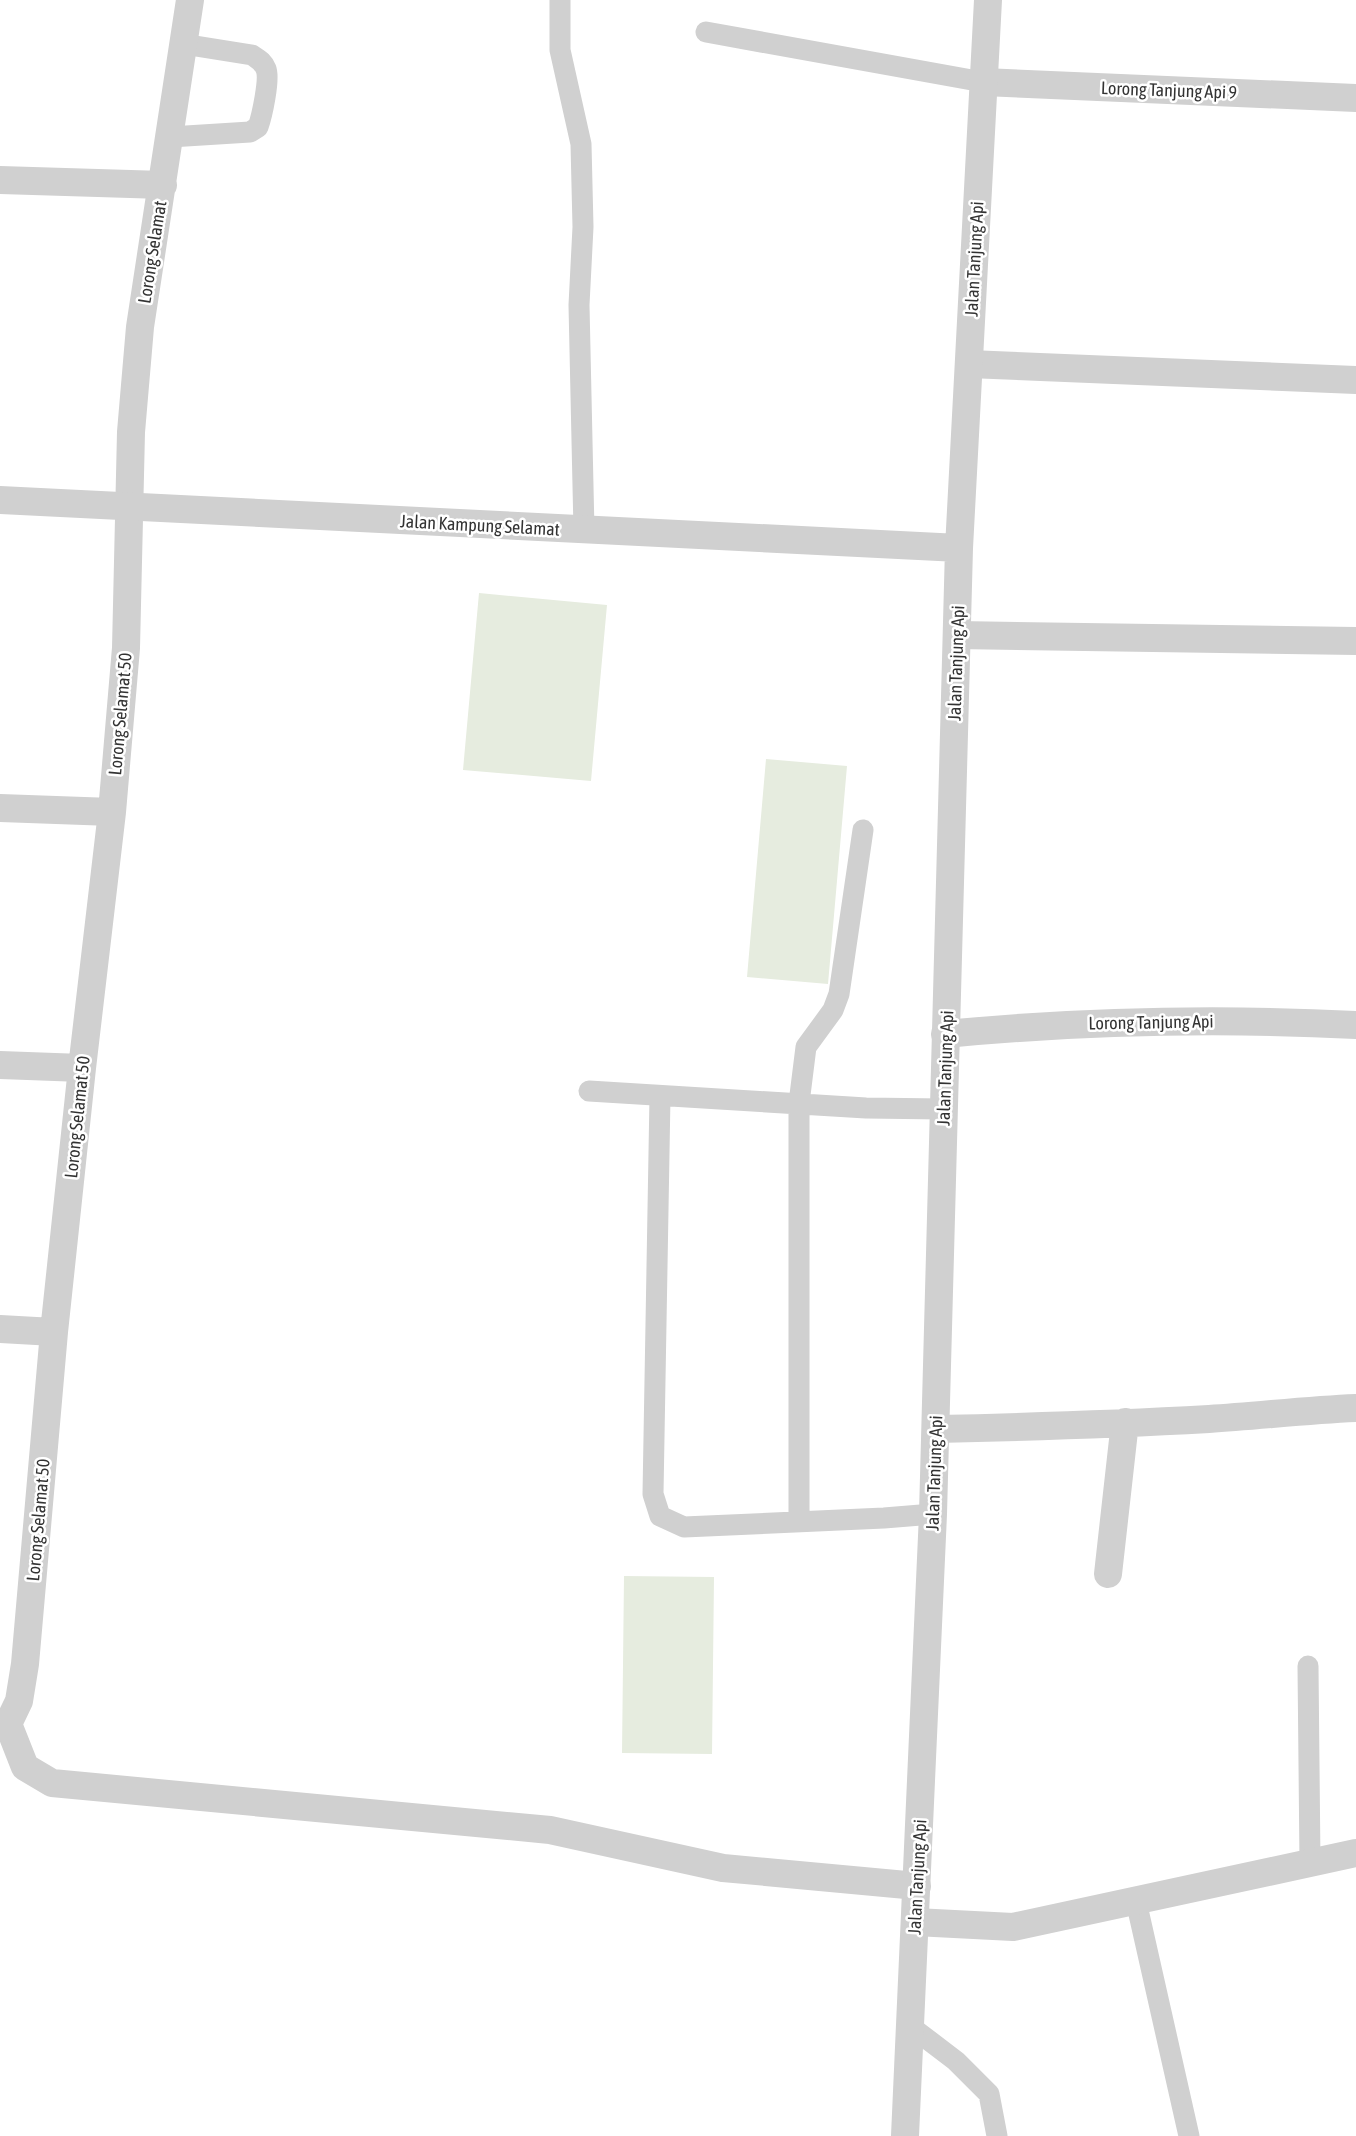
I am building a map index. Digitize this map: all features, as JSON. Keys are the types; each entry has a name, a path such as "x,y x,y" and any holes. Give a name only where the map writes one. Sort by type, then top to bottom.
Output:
{"street":[{"name":"Lorong Selamat","path":"130,506 131,432 140,327 190,0"},
{"name":"Jalan Tanjung Api","path":"905,2136 936,1429 945,1034 960,548 988,0"},
{"name":"Lorong Tanjung Api 9","path":"983,82 1356,98"},
{"path":"0,180 163,185"},
{"path":"969,364 1356,380"},
{"name":"Jalan Kampung Selamat","path":"0,500 584,531 960,548"},
{"name":"Lorong Selamat 50","path":"4,1725 19,1700 25,1664 54,1332 112,812 126,648 130,506"},
{"path":"957,635 1356,641"},
{"path":"0,808 112,812"},
{"name":"Lorong Tanjung Api","path":"945,1034 1120,1022 1281,1021 1356,1024"},
{"path":"0,1065 82,1068"},
{"path":"0,1329 54,1332"},
{"path":"936,1429 1125,1422 1356,1408"},
{"path":"1108,1574 1125,1422"},
{"path":"4,1725 25,1767 52,1783 550,1830 723,1868 917,1886"},
{"path":"915,1922 1013,1927 1356,1853"}],"lane":[{"path":"560,0 560,50 581,144 583,228 579,305 584,531"},
{"path":"706,32 983,82"},
{"path":"170,137 250,132 258,128 262,117 267,70 262,61 252,55 184,44"},
{"path":"798,1521 799,1103 806,1047 833,1010 840,994 863,830"},
{"path":"589,1091 866,1108 943,1109"},
{"path":"660,1096 653,1494 660,1516 684,1527 933,1514"},
{"path":"1308,1666 1310,1863"},
{"path":"1136,1901 1189,2136"},
{"path":"910,2026 956,2061 989,2094 997,2136"}],"shaded area":[{"path":"479,593 607,605 591,781 463,770"},
{"path":"766,759 847,766 828,984 747,977"},
{"path":"624,1576 714,1577 712,1754 622,1753"}]}
